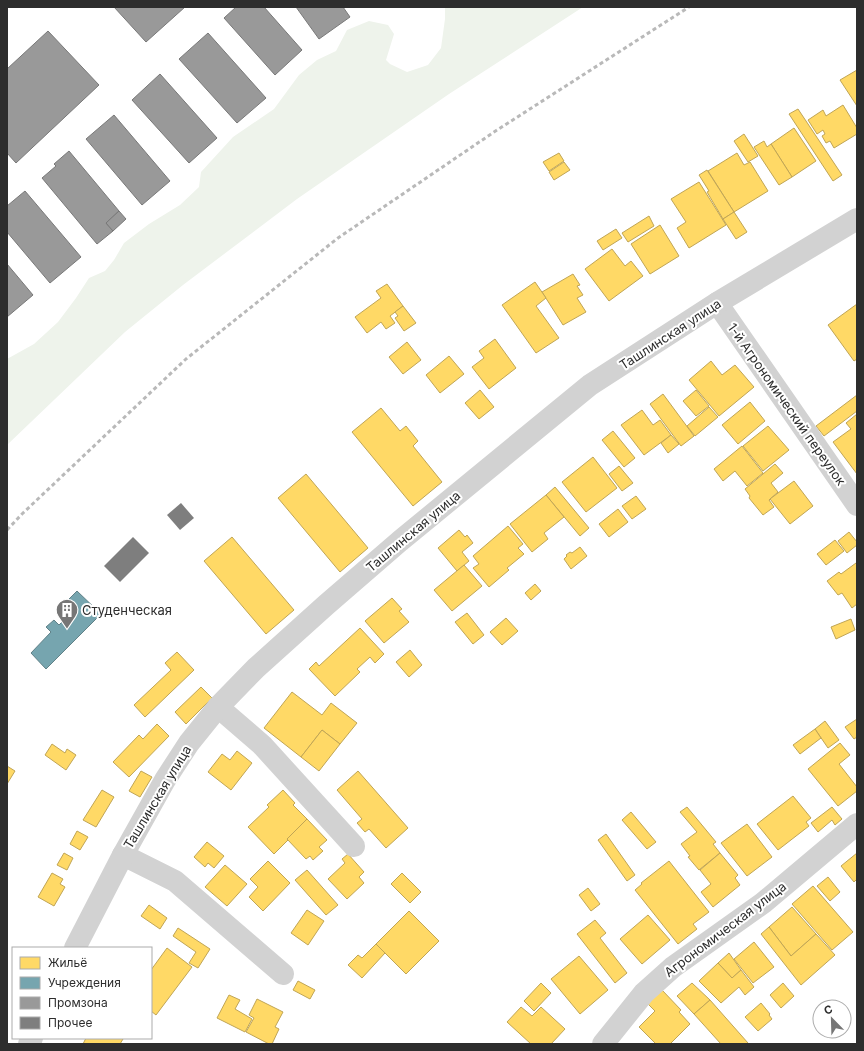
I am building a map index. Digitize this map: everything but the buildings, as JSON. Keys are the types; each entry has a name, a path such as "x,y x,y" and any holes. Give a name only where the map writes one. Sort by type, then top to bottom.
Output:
{"street":[{"name":"Ташлинская улица","path":"76,947 123,855 165,780 189,743 218,707 256,668 400,540 590,385 717,303 857,219"},
{"name":"1-й Агрономический переулок","path":"717,303 857,505"},
{"path":"218,707 262,745 354,846"},
{"name":"Агрономическая улица","path":"603,1044 644,993 673,967 763,903 857,824"},
{"path":"123,855 175,881 283,974"}],"shaded area":[{"path":"445,7 583,7 449,94 297,199 183,285 125,332 7,445 7,359 34,344 58,322 89,278 105,271 114,260 124,243 149,224 180,205 199,187 201,172 233,137 274,109 299,75 317,60 336,51 347,30 369,21 388,25 394,34 386,60 390,64 407,72 428,65 441,48"}],"railway":[{"path":"7,530 22,514 186,359 338,238 494,132 689,7"}],"place":[{"name":"Студенческая","path":"67,630"}]}
